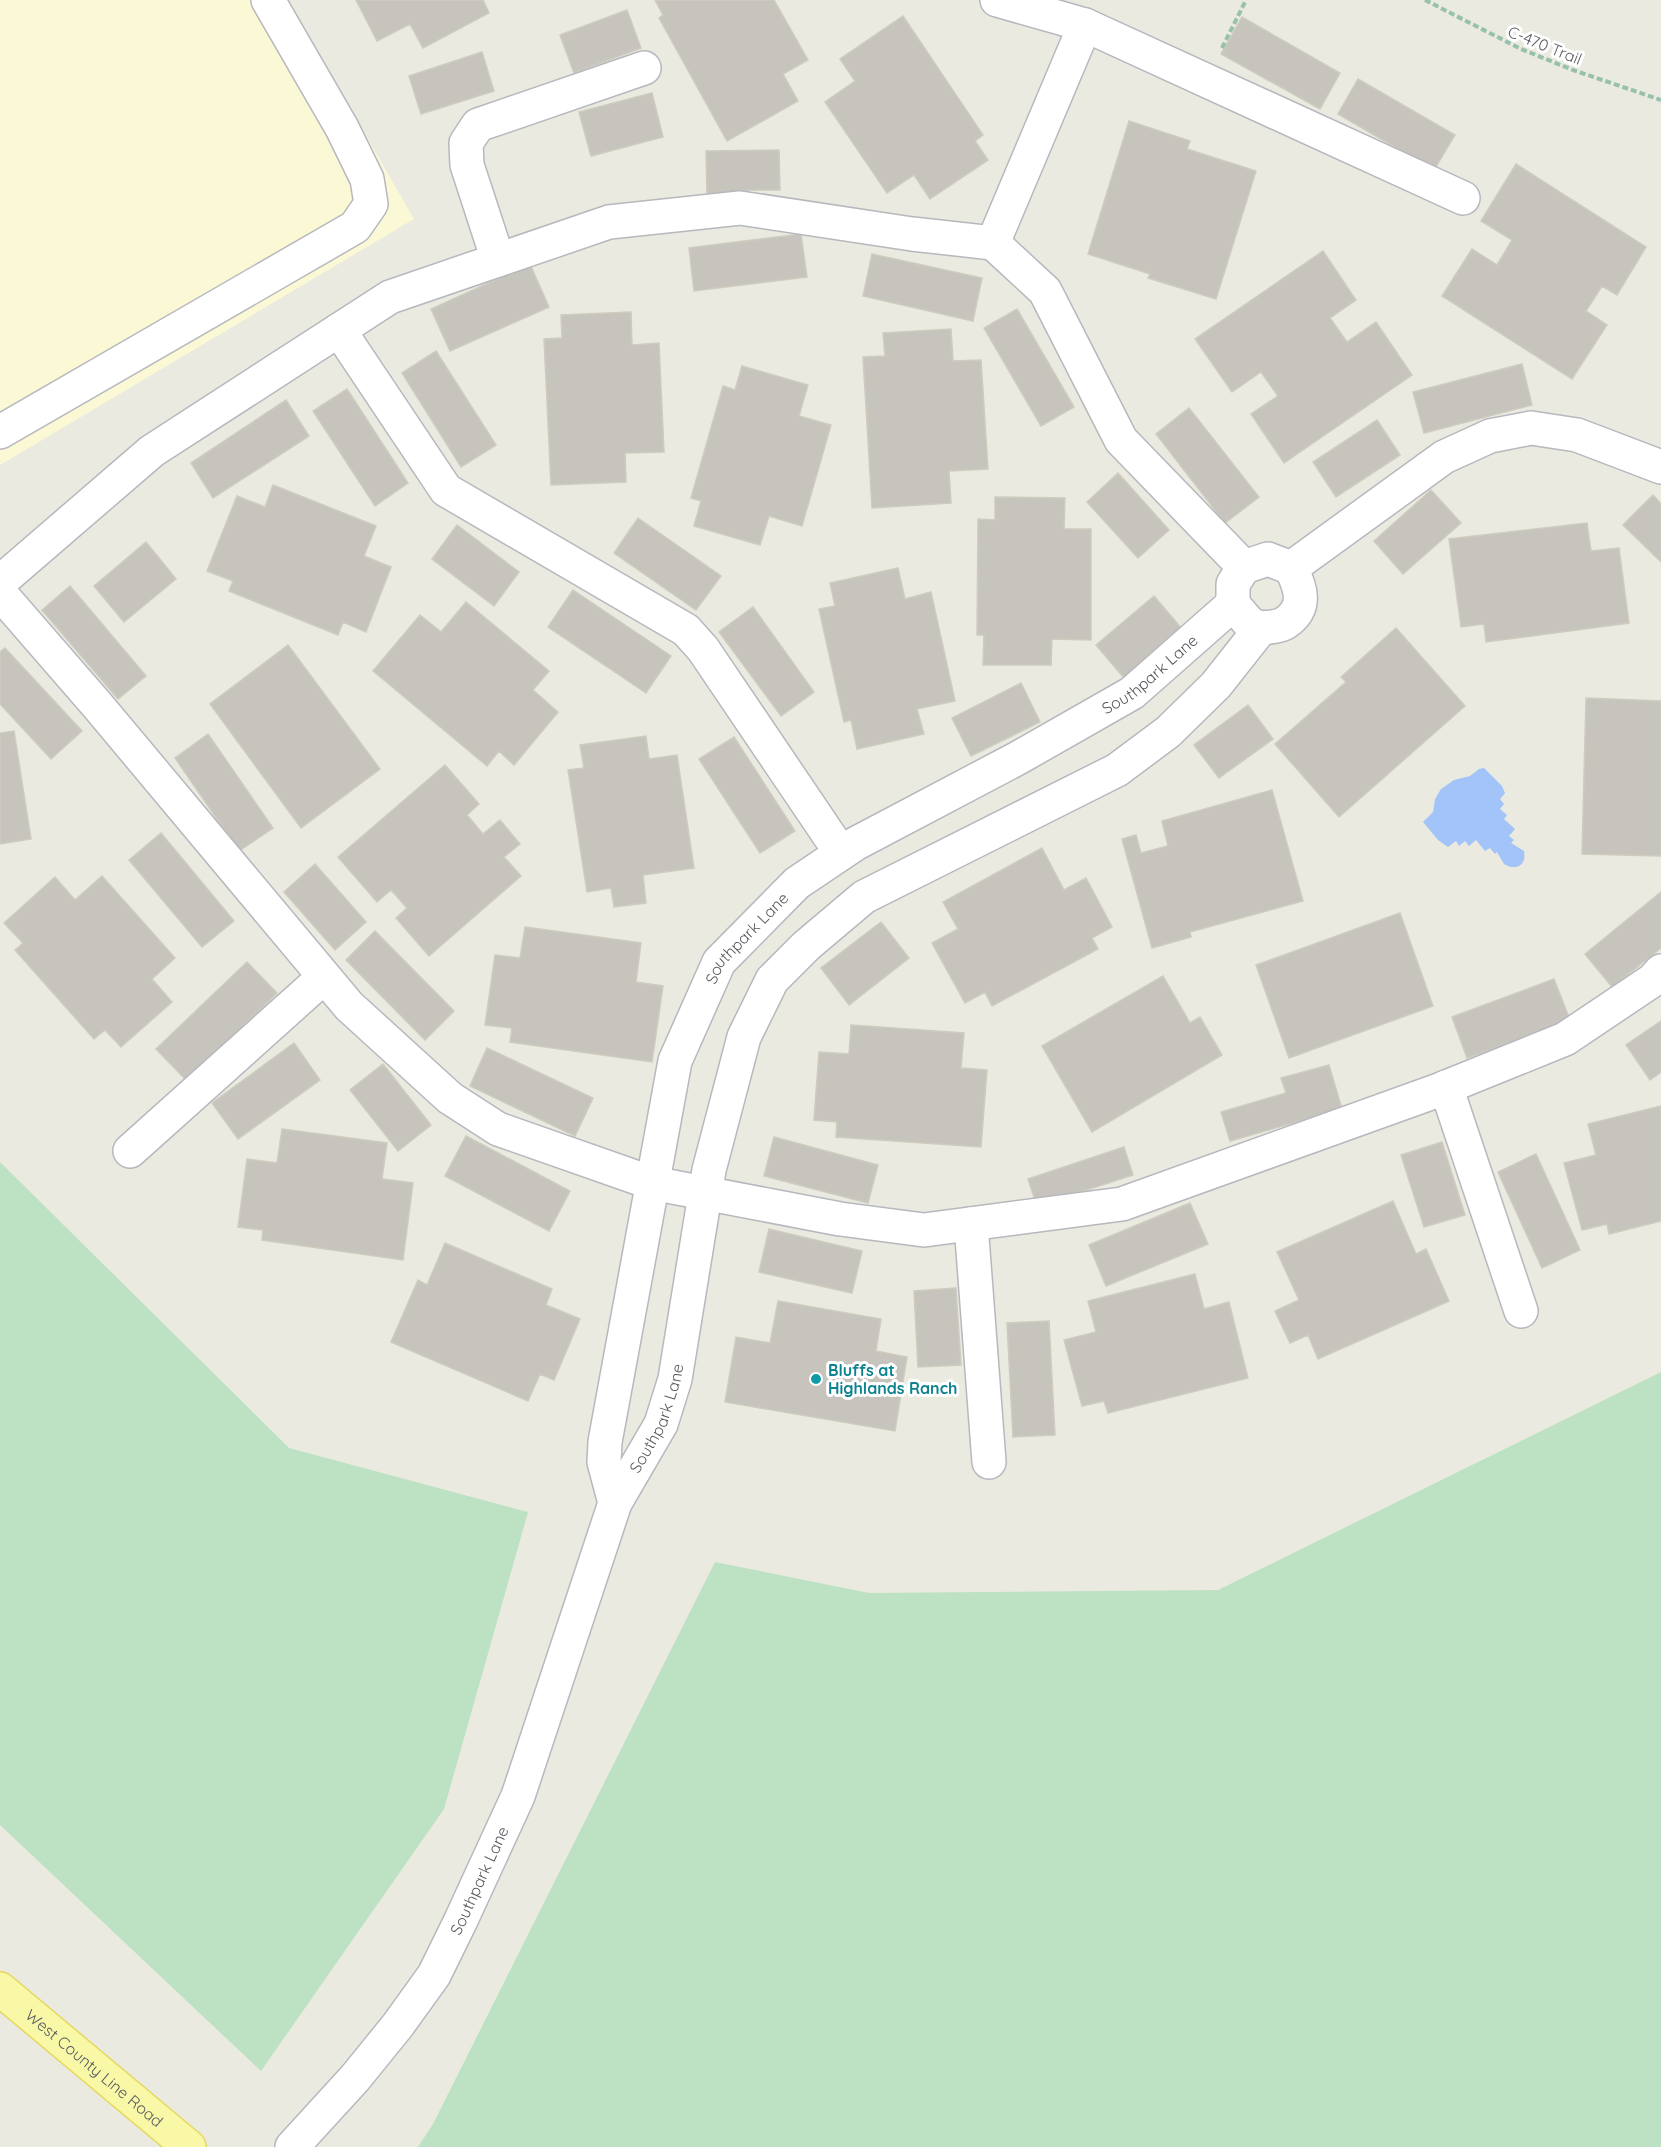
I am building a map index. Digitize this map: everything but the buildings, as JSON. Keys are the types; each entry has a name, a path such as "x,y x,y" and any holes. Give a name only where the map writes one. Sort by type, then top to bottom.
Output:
{"main road":[{"name":"West County Line Road","path":"0,1989 189,2147"}],"street":[{"path":"0,432 355,227 371,204 367,179 342,128 268,0"},
{"path":"997,0 1085,25 1463,198"},
{"path":"993,243 1085,25"},
{"path":"498,260 467,165 466,143 478,125 644,68"},
{"path":"0,582 152,451 390,297 609,222 740,208 912,234 993,243 1045,291 1122,440 1244,567"},
{"path":"339,330 446,490 686,630 703,649 841,853"},
{"path":"1291,568 1444,457 1490,436 1530,428 1577,435 1661,467"},
{"path":"1268,559 1291,568 1301,588 1298,610 1284,624 1261,628 1250,624 1233,604 1233,584 1244,567 1268,559"},
{"path":"0,593 348,1006 450,1098 498,1129 652,1183 840,1219 924,1230 1122,1204 1446,1087 1564,1039 1653,980 1661,971"},
{"name":"Southpark Lane","path":"615,1503 604,1462 605,1443 675,1061 719,962 797,883 855,844 1018,758 1132,693 1233,604"},
{"name":"Southpark Lane","path":"292,2147 355,2078 398,2025 434,1975 518,1796 615,1503 661,1424 675,1379 710,1170 744,1037 772,980 806,946 864,897 1117,770 1168,732 1216,685 1261,628"},
{"path":"130,1151 324,977"},
{"path":"1446,1087 1521,1311"},
{"path":"971,1224 989,1462"}],"path":[{"path":"1206,80 1246,0"},
{"name":"C-470 Trail","path":"1425,0 1521,50 1661,100"}],"shaded area":[{"path":"0,0 288,0 414,219 0,465"}],"green space":[{"path":"0,1162 289,1448 528,1512 444,1809 261,2071 0,1825"},
{"path":"1661,1372 1661,2147 418,2147 433,2124 715,1562 869,1593 1218,1590"}],"water":[{"path":"1484,768 1502,786 1505,793 1500,799 1504,804 1500,809 1507,815 1504,819 1515,829 1509,836 1514,840 1511,843 1524,851 1524,860 1519,866 1512,867 1504,864 1497,852 1495,854 1490,848 1485,851 1476,840 1469,846 1465,841 1459,846 1456,841 1448,847 1438,840 1423,822 1433,812 1435,799 1441,789 1454,780 1470,776"}],"place":[{"name":"Bluffs at Highlands Ranch","path":"816,1379"}]}
